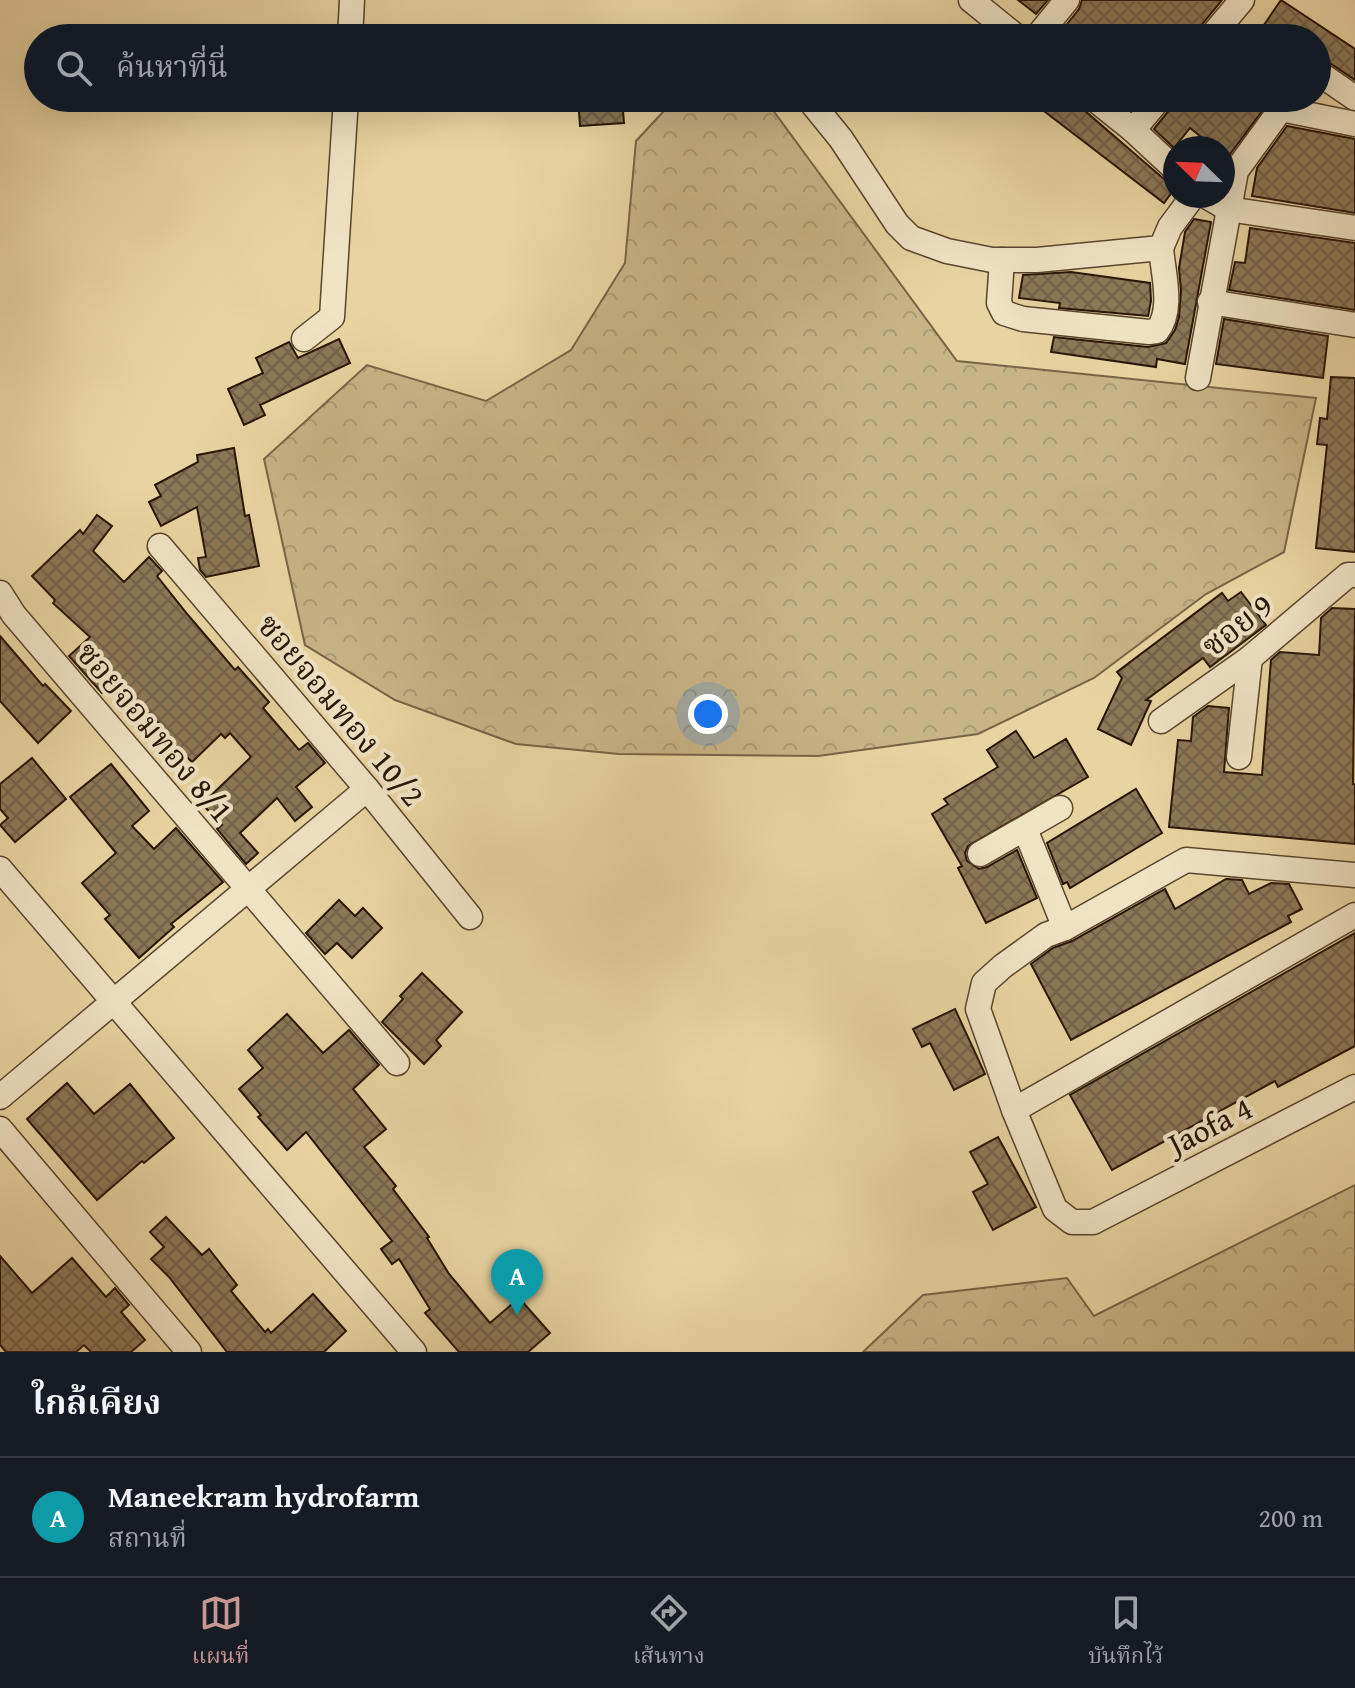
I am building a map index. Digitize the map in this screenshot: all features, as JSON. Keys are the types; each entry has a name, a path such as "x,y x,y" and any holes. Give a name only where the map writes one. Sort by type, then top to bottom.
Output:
{"street":[{"path":"351,24 352,0"},
{"path":"971,0 1001,24"},
{"path":"1047,24 1067,0"},
{"path":"1222,24 1242,0"},
{"path":"1331,82 1355,98"},
{"path":"304,339 332,317 345,112"},
{"path":"819,112 841,139 897,224 911,238 947,251 1002,260 1037,260 1161,248"},
{"path":"1110,112 1163,158"},
{"path":"1133,130 1148,112"},
{"path":"1198,378 1236,171 1279,112"},
{"path":"1296,112 1355,124"},
{"path":"1002,260 998,291 1004,313 1023,319 1157,331 1162,325 1167,293 1161,248 1170,227 1184,208"},
{"path":"1228,209 1355,228"},
{"path":"1210,302 1355,325"},
{"name":"ซอยจอมทอง 10/2","path":"160,546 367,789 470,917"},
{"name":"ซอย 9","path":"1161,721 1250,658 1352,575"},
{"name":"ซอยจอมทอง 8/1","path":"0,593 7,621 397,1063"},
{"path":"1239,757 1250,658"},
{"path":"0,1097 367,789"},
{"path":"980,854 1060,808"},
{"path":"1025,829 1065,928"},
{"path":"1355,875 1186,860 1065,928 1046,935 984,983 978,1009 1014,1110 1355,915"},
{"path":"0,869 414,1352"},
{"name":"Jaofa 4","path":"1014,1110 1055,1209 1072,1222 1093,1222 1355,1087"},
{"path":"0,1129 189,1352"}],"green space":[{"path":"663,112 774,112 957,361 1316,398 1284,552 1206,594 1094,678 978,734 818,756 619,754 516,744 395,700 305,645 264,459 367,365 486,401 571,350 625,263 636,141"},
{"path":"1355,1185 1355,1352 863,1352 923,1295 1067,1278 1094,1316"}],"building":[{"path":"1018,0 1048,0 1036,14"},
{"path":"1082,0 1222,0 1202,24 1067,24"},
{"path":"1281,0 1317,24 1265,24"},
{"path":"1331,33 1355,49 1355,80 1331,64"},
{"path":"579,112 623,112 624,123 580,126"},
{"path":"1045,112 1086,112 1163,178 1163,202"},
{"path":"1168,112 1262,112 1235,147 1235,136 1200,136 1190,128 1184,136 1163,138 1154,129"},
{"path":"1287,126 1355,139 1355,213 1252,196 1257,168"},
{"path":"1194,219 1211,222 1185,364 1157,359 1156,367 1051,352 1054,337 1148,347 1166,343 1179,317 1179,268 1185,232"},
{"path":"1250,228 1355,243 1355,310 1229,290 1235,262 1245,263"},
{"path":"1071,272 1150,283 1148,316 1059,308 1060,303 1019,298 1023,275"},
{"path":"1224,319 1328,336 1323,378 1216,364"},
{"path":"339,339 350,363 260,405 265,415 244,425 228,389 263,373 256,358 289,342 298,358"},
{"path":"1331,377 1355,378 1355,552 1316,548 1327,445 1317,444 1320,418 1327,419"},
{"path":"234,448 245,516 249,515 259,566 206,577 200,570 198,558 206,557 197,507 161,526 149,502 161,496 155,485 198,462 197,455"},
{"path":"97,515 112,526 93,551 124,582 149,557 162,571 157,576 188,615 235,670 238,667 269,702 263,708 299,750 308,743 325,763 296,787 312,807 295,821 277,798 240,833 258,853 246,864 217,829 222,825 202,804 251,757 230,733 225,738 221,734 192,762 157,733 163,728 117,679 102,693 69,656 90,637 53,603 55,600 32,576 80,530 83,534"},
{"path":"1241,592 1266,625 1210,667 1203,658 1146,700 1151,701 1131,745 1098,729 1122,678 1117,672 1222,593 1228,601"},
{"path":"1332,608 1355,609 1355,844 1169,827 1178,740 1191,741 1193,717 1208,706 1229,708 1224,772 1262,775 1271,660 1280,652 1319,655 1321,618"},
{"path":"0,636 43,686 45,684 71,711 38,743 0,701"},
{"path":"1016,731 1034,758 1066,739 1088,777 968,846 965,853 967,861 979,869 1017,850 1037,898 986,923 958,868 962,866 932,814 948,804 944,799 998,767 987,750"},
{"path":"32,758 66,799 15,842 0,825 8,818 0,809 0,784"},
{"path":"111,764 149,811 132,826 154,849 176,828 223,882 171,924 174,927 139,958 105,919 110,915 82,883 116,853 70,797"},
{"path":"1136,789 1162,833 1070,888 1067,882 1063,884 1047,843"},
{"path":"1226,879 1242,880 1249,894 1271,883 1289,884 1302,909 1288,916 1291,922 1071,1040 1031,964 1053,948 1072,941 1165,889 1175,909"},
{"path":"339,900 355,916 363,908 382,928 352,958 337,943 325,954 306,933"},
{"path":"1355,933 1355,1046 1278,1087 1275,1081 1112,1170 1070,1095"},
{"path":"422,973 462,1012 436,1040 441,1046 424,1064 382,1022 403,999 400,996"},
{"path":"955,1009 985,1074 954,1090 930,1043 922,1047 913,1029"},
{"path":"287,1014 323,1053 349,1030 379,1065 353,1089 386,1129 364,1147 396,1186 393,1189 429,1237 449,1274 490,1323 519,1298 550,1333 528,1352 459,1352 425,1313 430,1309 399,1259 392,1264 381,1249 392,1241 306,1132 287,1150 258,1117 261,1115 239,1089 263,1068 248,1050"},
{"path":"67,1083 94,1114 130,1084 174,1138 97,1200 27,1119"},
{"path":"998,1137 1036,1207 993,1230 973,1192 988,1184 970,1152"},
{"path":"166,1217 202,1255 209,1249 237,1285 231,1291 265,1332 268,1329 271,1333 313,1294 346,1331 324,1352 227,1352 169,1277 151,1259 164,1247 150,1232"},
{"path":"0,1256 32,1293 72,1258 106,1297 115,1288 129,1305 121,1312 145,1340 131,1352 91,1352 84,1345 76,1352 6,1352 0,1345"}],"place":[{"name":"Maneekram hydrofarm","path":"517,1315"}]}
